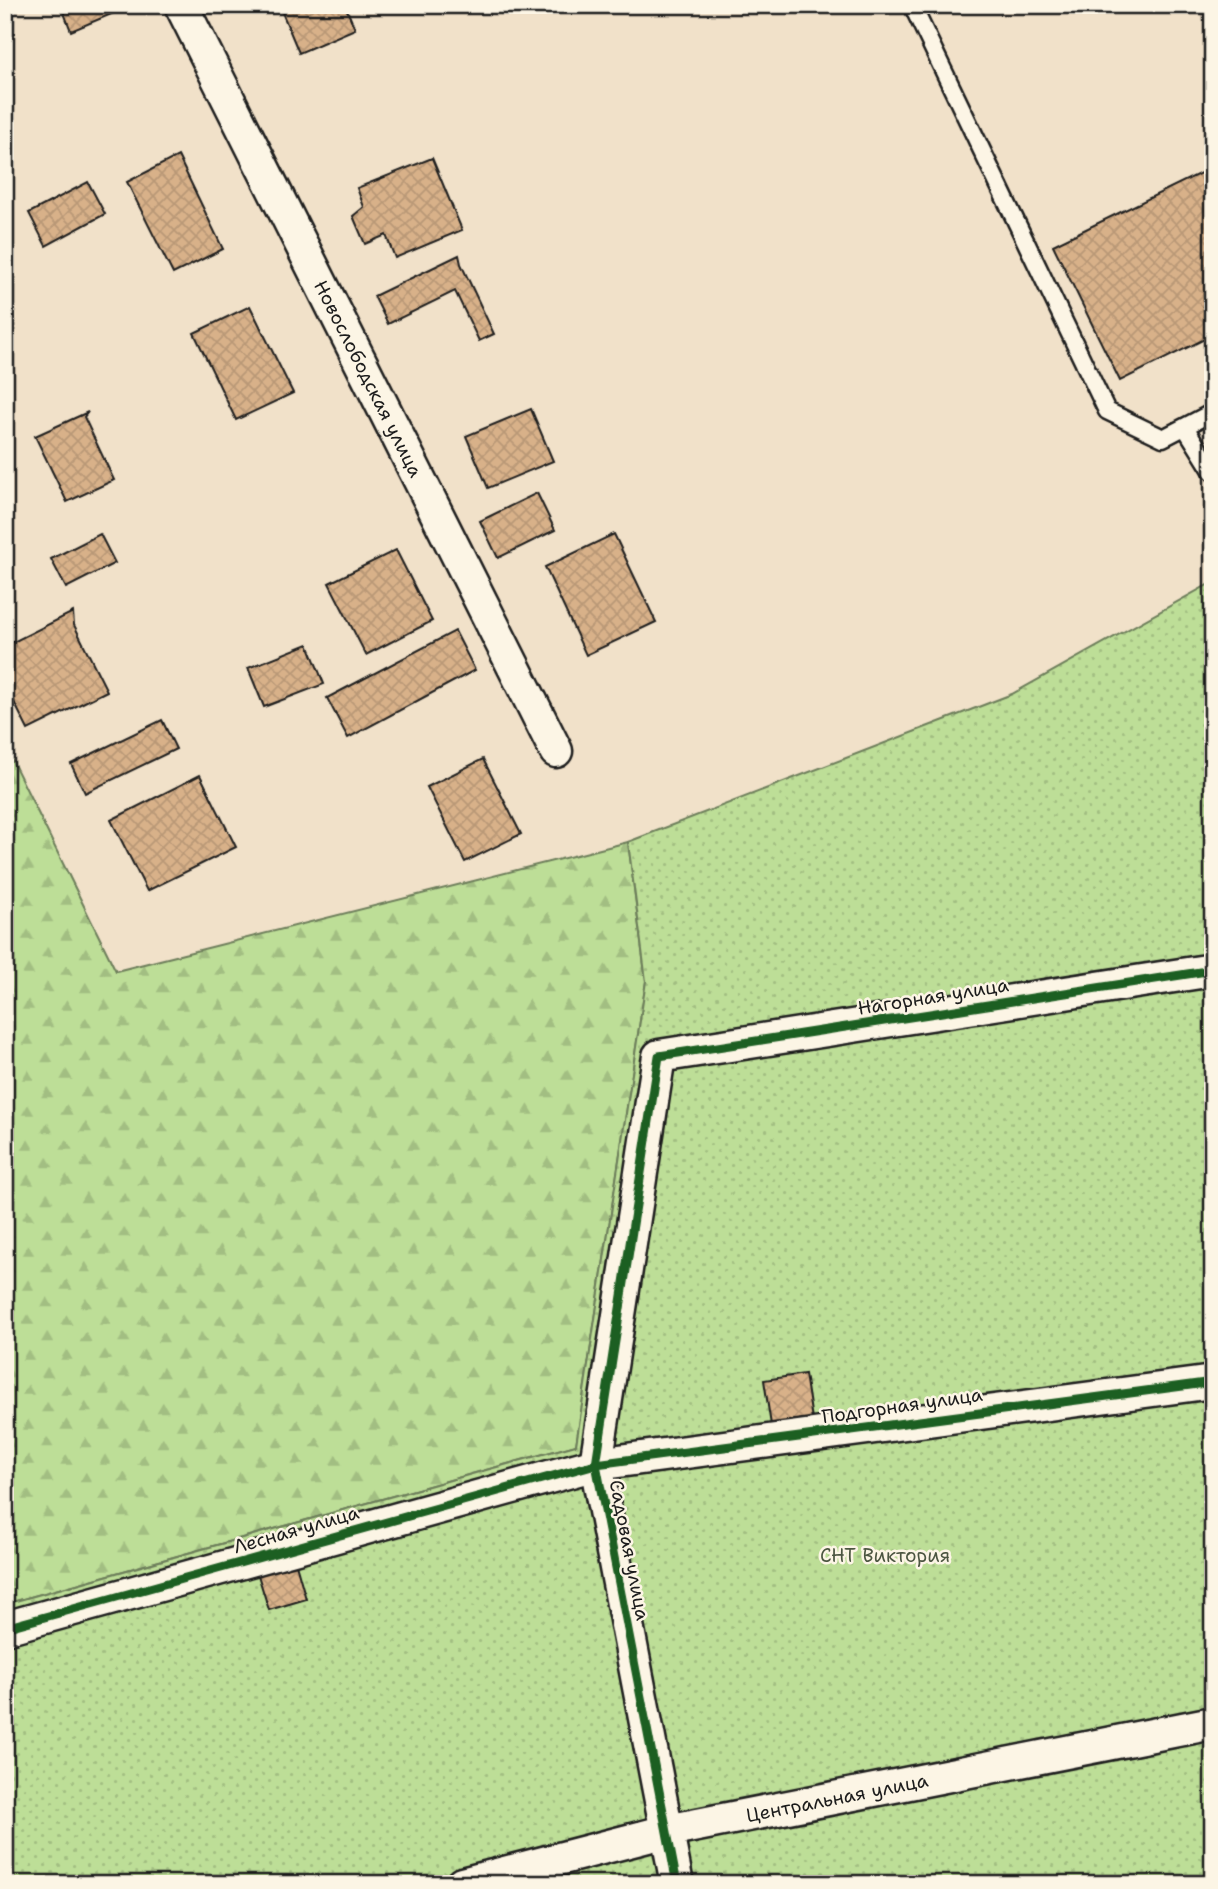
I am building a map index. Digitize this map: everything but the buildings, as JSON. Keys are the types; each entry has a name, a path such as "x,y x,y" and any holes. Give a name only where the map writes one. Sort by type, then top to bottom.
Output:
{"street":[{"name":"Новослободская улица","path":"181,5 556,751"},
{"name":"Нагорная улица","path":"659,1056 1213,970"},
{"name":"Садовая улица","path":"659,1056 596,1464 677,1884"},
{"name":"Подгорная улица","path":"596,1464 1213,1382"},
{"name":"Лесная улица","path":"5,1628 596,1464"},
{"name":"Центральная улица","path":"462,1884 667,1831 1213,1723"}],"lane":[{"path":"912,5 1107,411 1163,438 1213,412"},
{"path":"1185,427 1213,472"}],"green space":[{"name":"СНТ Виктория","path":"1213,582 1213,1884 5,1884 5,1604 576,1445 646,981 628,842 1012,694"},
{"path":"5,746 116,971 628,842 646,981 576,1445 5,1604"}],"cycle path":[{"path":"677,1884 596,1464 659,1056 1213,970"},
{"path":"5,1628 596,1464 1213,1382"}]}
